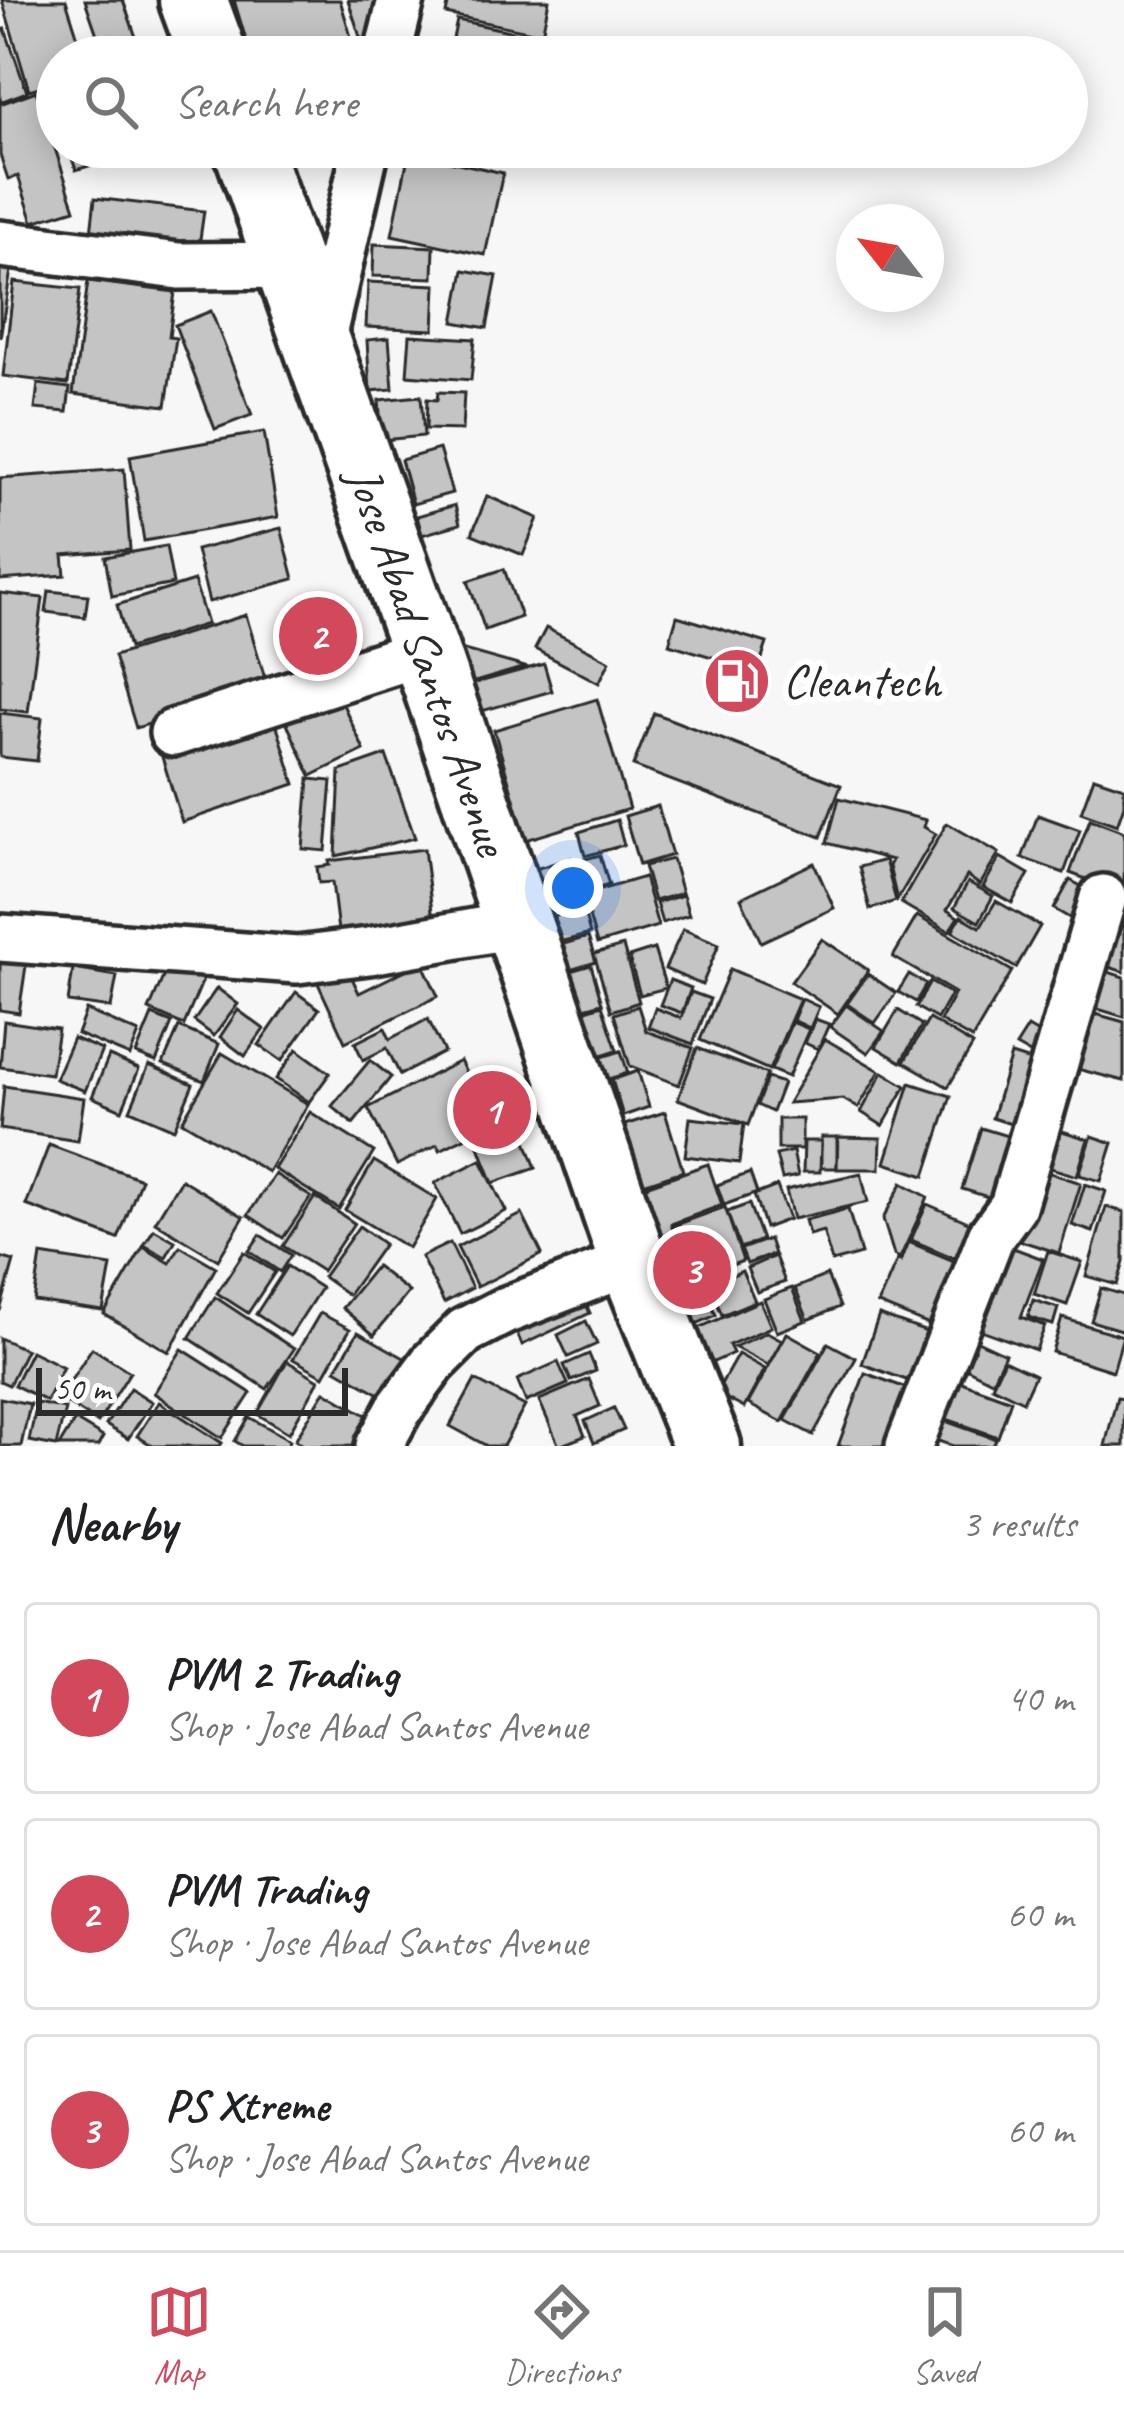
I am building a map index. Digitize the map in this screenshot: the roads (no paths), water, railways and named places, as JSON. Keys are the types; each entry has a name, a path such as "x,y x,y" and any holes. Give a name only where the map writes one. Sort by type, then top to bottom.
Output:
{"highway":[{"path":"193,0 206,36"},
{"name":"Jose Abad Santos Avenue","path":"254,168 632,1261 709,1446"}],"street":[{"path":"392,36 400,0"},
{"path":"320,348 361,168"},
{"path":"0,244 179,266 289,265"},
{"path":"173,733 425,651"},
{"path":"909,1446 992,1236 1013,1206 1103,898"},
{"path":"0,938 297,960 519,924"},
{"path":"379,1446 422,1378 465,1331 632,1261"}],"place":[{"name":"PVM Trading","path":"318,636"},
{"name":"Cleantech","path":"737,681"},
{"name":"PVM 2 Trading","path":"492,1110"},
{"name":"PS Xtreme","path":"692,1270"}]}
